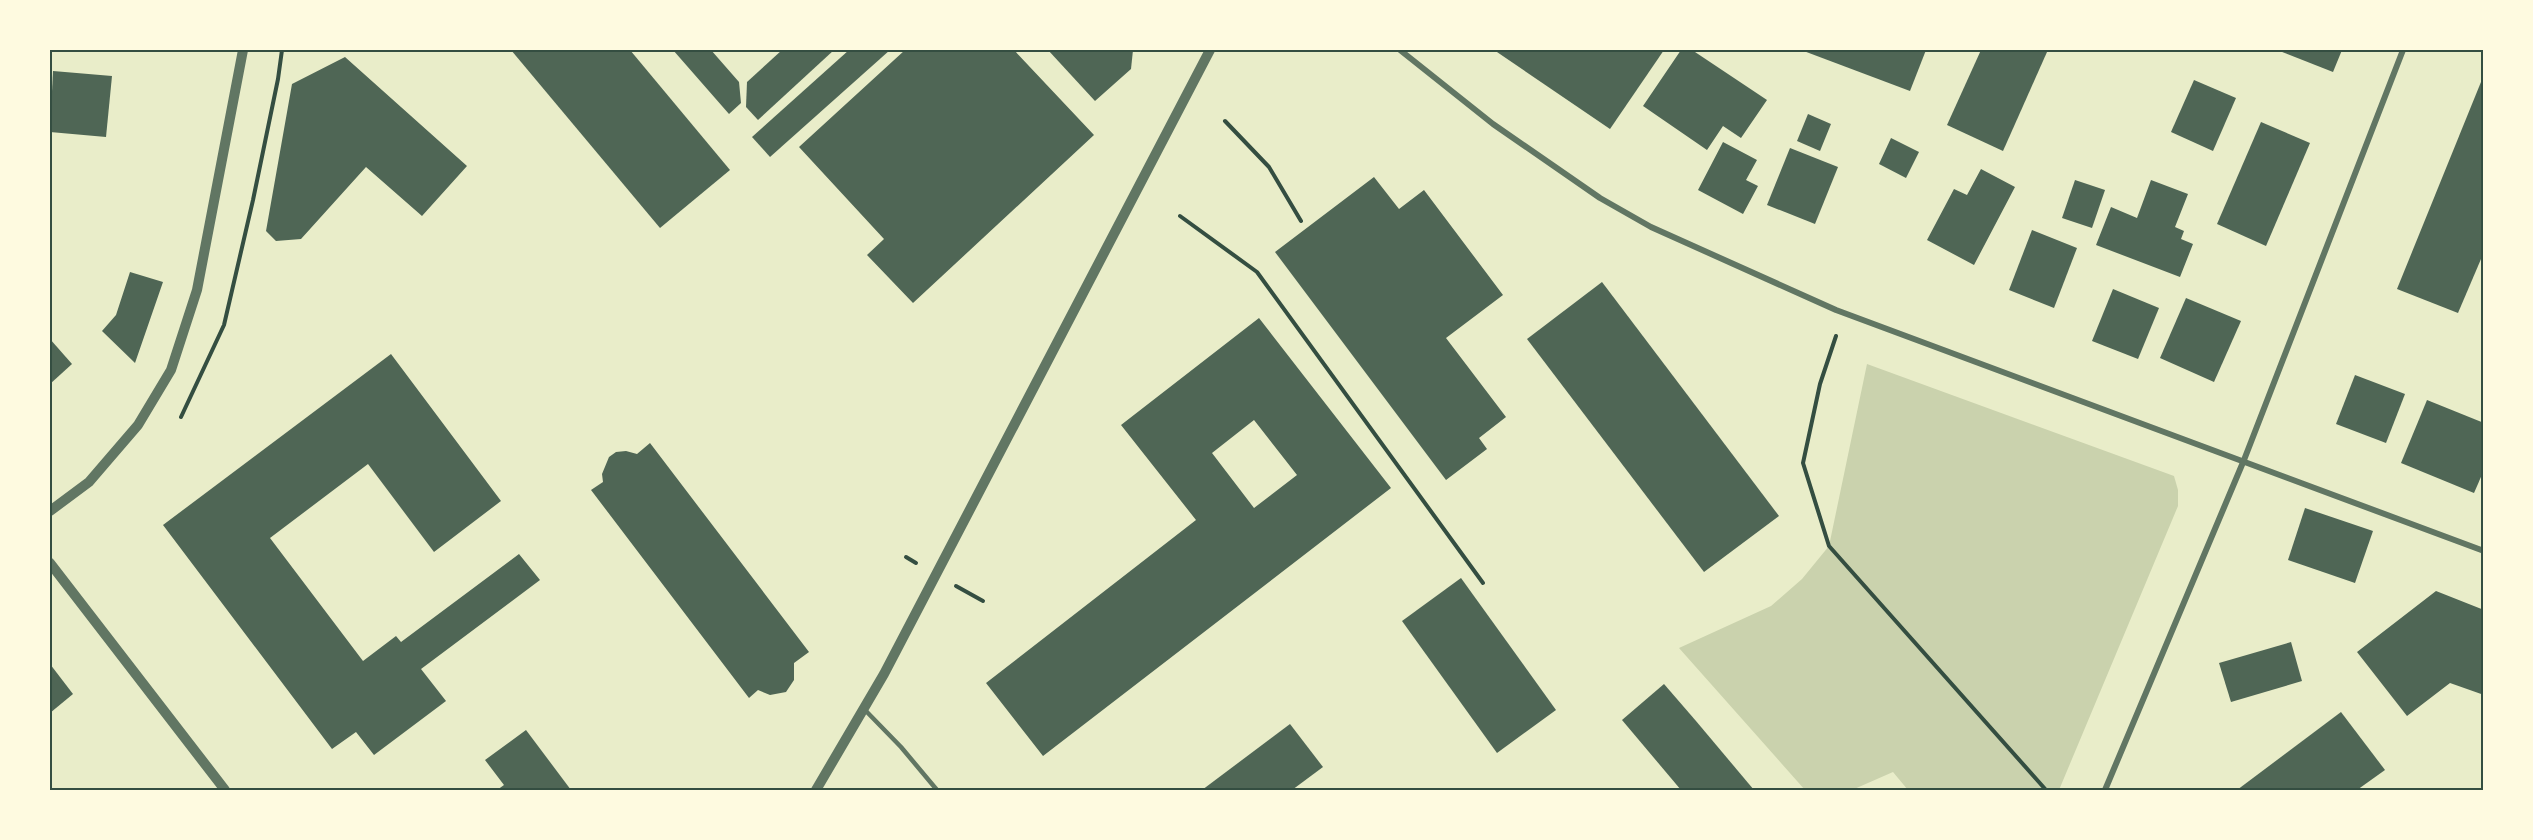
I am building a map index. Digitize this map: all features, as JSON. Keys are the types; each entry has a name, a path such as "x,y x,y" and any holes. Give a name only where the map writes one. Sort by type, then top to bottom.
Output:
{"street":[{"path":"50,511 89,482 138,425 171,370 197,290 243,50"},
{"path":"816,790 864,710 1012,432 1210,50"},
{"path":"1400,50 1493,124 1600,198 1651,227 1836,310 2484,551"},
{"path":"2105,790 2244,460 2403,50"},
{"path":"50,563 225,790"}],"lane":[{"path":"864,710 901,747 937,790"}],"path":[{"path":"181,417 224,325 244,245 282,50"},
{"path":"1225,122 1269,167 1301,221"},
{"path":"1180,216 1257,272 1483,583"},
{"path":"1836,336 1820,384 1803,463 1829,546 2046,790"}],"green space":[{"path":"1867,364 2174,476 2178,490 2178,506 2059,790 1908,790 1893,772 1852,790 1805,790 1679,648 1771,606 1802,579 1829,546"}],"building":[{"path":"511,50 630,50 730,170 660,228"},
{"path":"673,50 711,50 739,82 741,103 729,114"},
{"path":"782,50 834,50 758,120 746,107 747,82"},
{"path":"849,50 890,50 770,157 752,137"},
{"path":"905,50 1014,50 1094,135 913,303 867,255 884,239 799,147"},
{"path":"1048,50 1133,50 1131,69 1095,101"},
{"path":"1494,50 1664,50 1610,129"},
{"path":"1681,50 1692,50 1767,100 1741,138 1723,126 1707,150 1643,106"},
{"path":"1801,50 1926,50 1910,91"},
{"path":"1981,50 2041,50 2047,52 2003,151 1947,125"},
{"path":"2277,50 2342,50 2333,72"},
{"path":"345,57 467,166 422,216 366,167 301,239 276,241 266,231 292,84"},
{"path":"53,71 112,76 106,137 50,132"},
{"path":"2483,77 2484,252 2458,313 2397,289"},
{"path":"2194,80 2236,98 2213,151 2171,132"},
{"path":"1808,114 1831,124 1820,151 1797,141"},
{"path":"2261,122 2310,143 2266,246 2217,224"},
{"path":"1891,138 1919,152 1906,178 1879,164"},
{"path":"1723,142 1757,160 1746,180 1758,186 1743,214 1698,190"},
{"path":"1790,148 1838,167 1815,224 1767,205"},
{"path":"1981,169 2015,187 1974,265 1927,240 1954,189 1967,195"},
{"path":"1374,177 1399,209 1424,190 1503,295 1446,338 1506,417 1479,438 1487,449 1446,480 1275,252"},
{"path":"2075,180 2105,190 2092,228 2062,218"},
{"path":"2151,180 2188,194 2175,227 2184,231 2181,239 2193,244 2180,277 2096,245 2111,207 2137,218"},
{"path":"2032,230 2077,248 2054,308 2009,290"},
{"path":"130,272 163,282 135,363 102,331 116,315"},
{"path":"1602,282 1779,516 1704,572 1527,339"},
{"path":"2113,289 2159,308 2138,359 2092,341"},
{"path":"2186,298 2241,321 2214,382 2160,358"},
{"path":"1259,318 1391,488 1043,756 986,683 1196,520 1121,425","holes":["1254,420 1297,475 1254,508 1212,453"]},
{"path":"50,339 72,364 50,384"},
{"path":"391,354 501,501 434,552 368,464 270,538 363,661 396,636 401,642 519,554 540,580 421,669 446,701 374,755 356,732 332,749 163,525"},
{"path":"2355,375 2405,394 2386,443 2336,424"},
{"path":"2427,400 2484,423 2484,470 2474,493 2401,463"},
{"path":"650,443 809,652 794,663 794,680 786,692 770,695 758,690 749,698 591,490 603,482 602,474 609,457 616,452 626,451 637,454"},
{"path":"2305,508 2373,531 2355,583 2288,560"},
{"path":"1461,578 1556,710 1497,753 1402,621"},
{"path":"2436,591 2484,610 2484,695 2450,683 2407,716 2357,652"},
{"path":"2291,642 2302,681 2231,702 2219,663"},
{"path":"50,664 73,694 50,713"},
{"path":"1664,684 1754,790 1681,790 1622,720"},
{"path":"2341,712 2385,770 2357,790 2237,790"},
{"path":"1290,724 1323,767 1292,790 1202,790"},
{"path":"526,730 571,790 497,790 504,785 485,760"}]}
